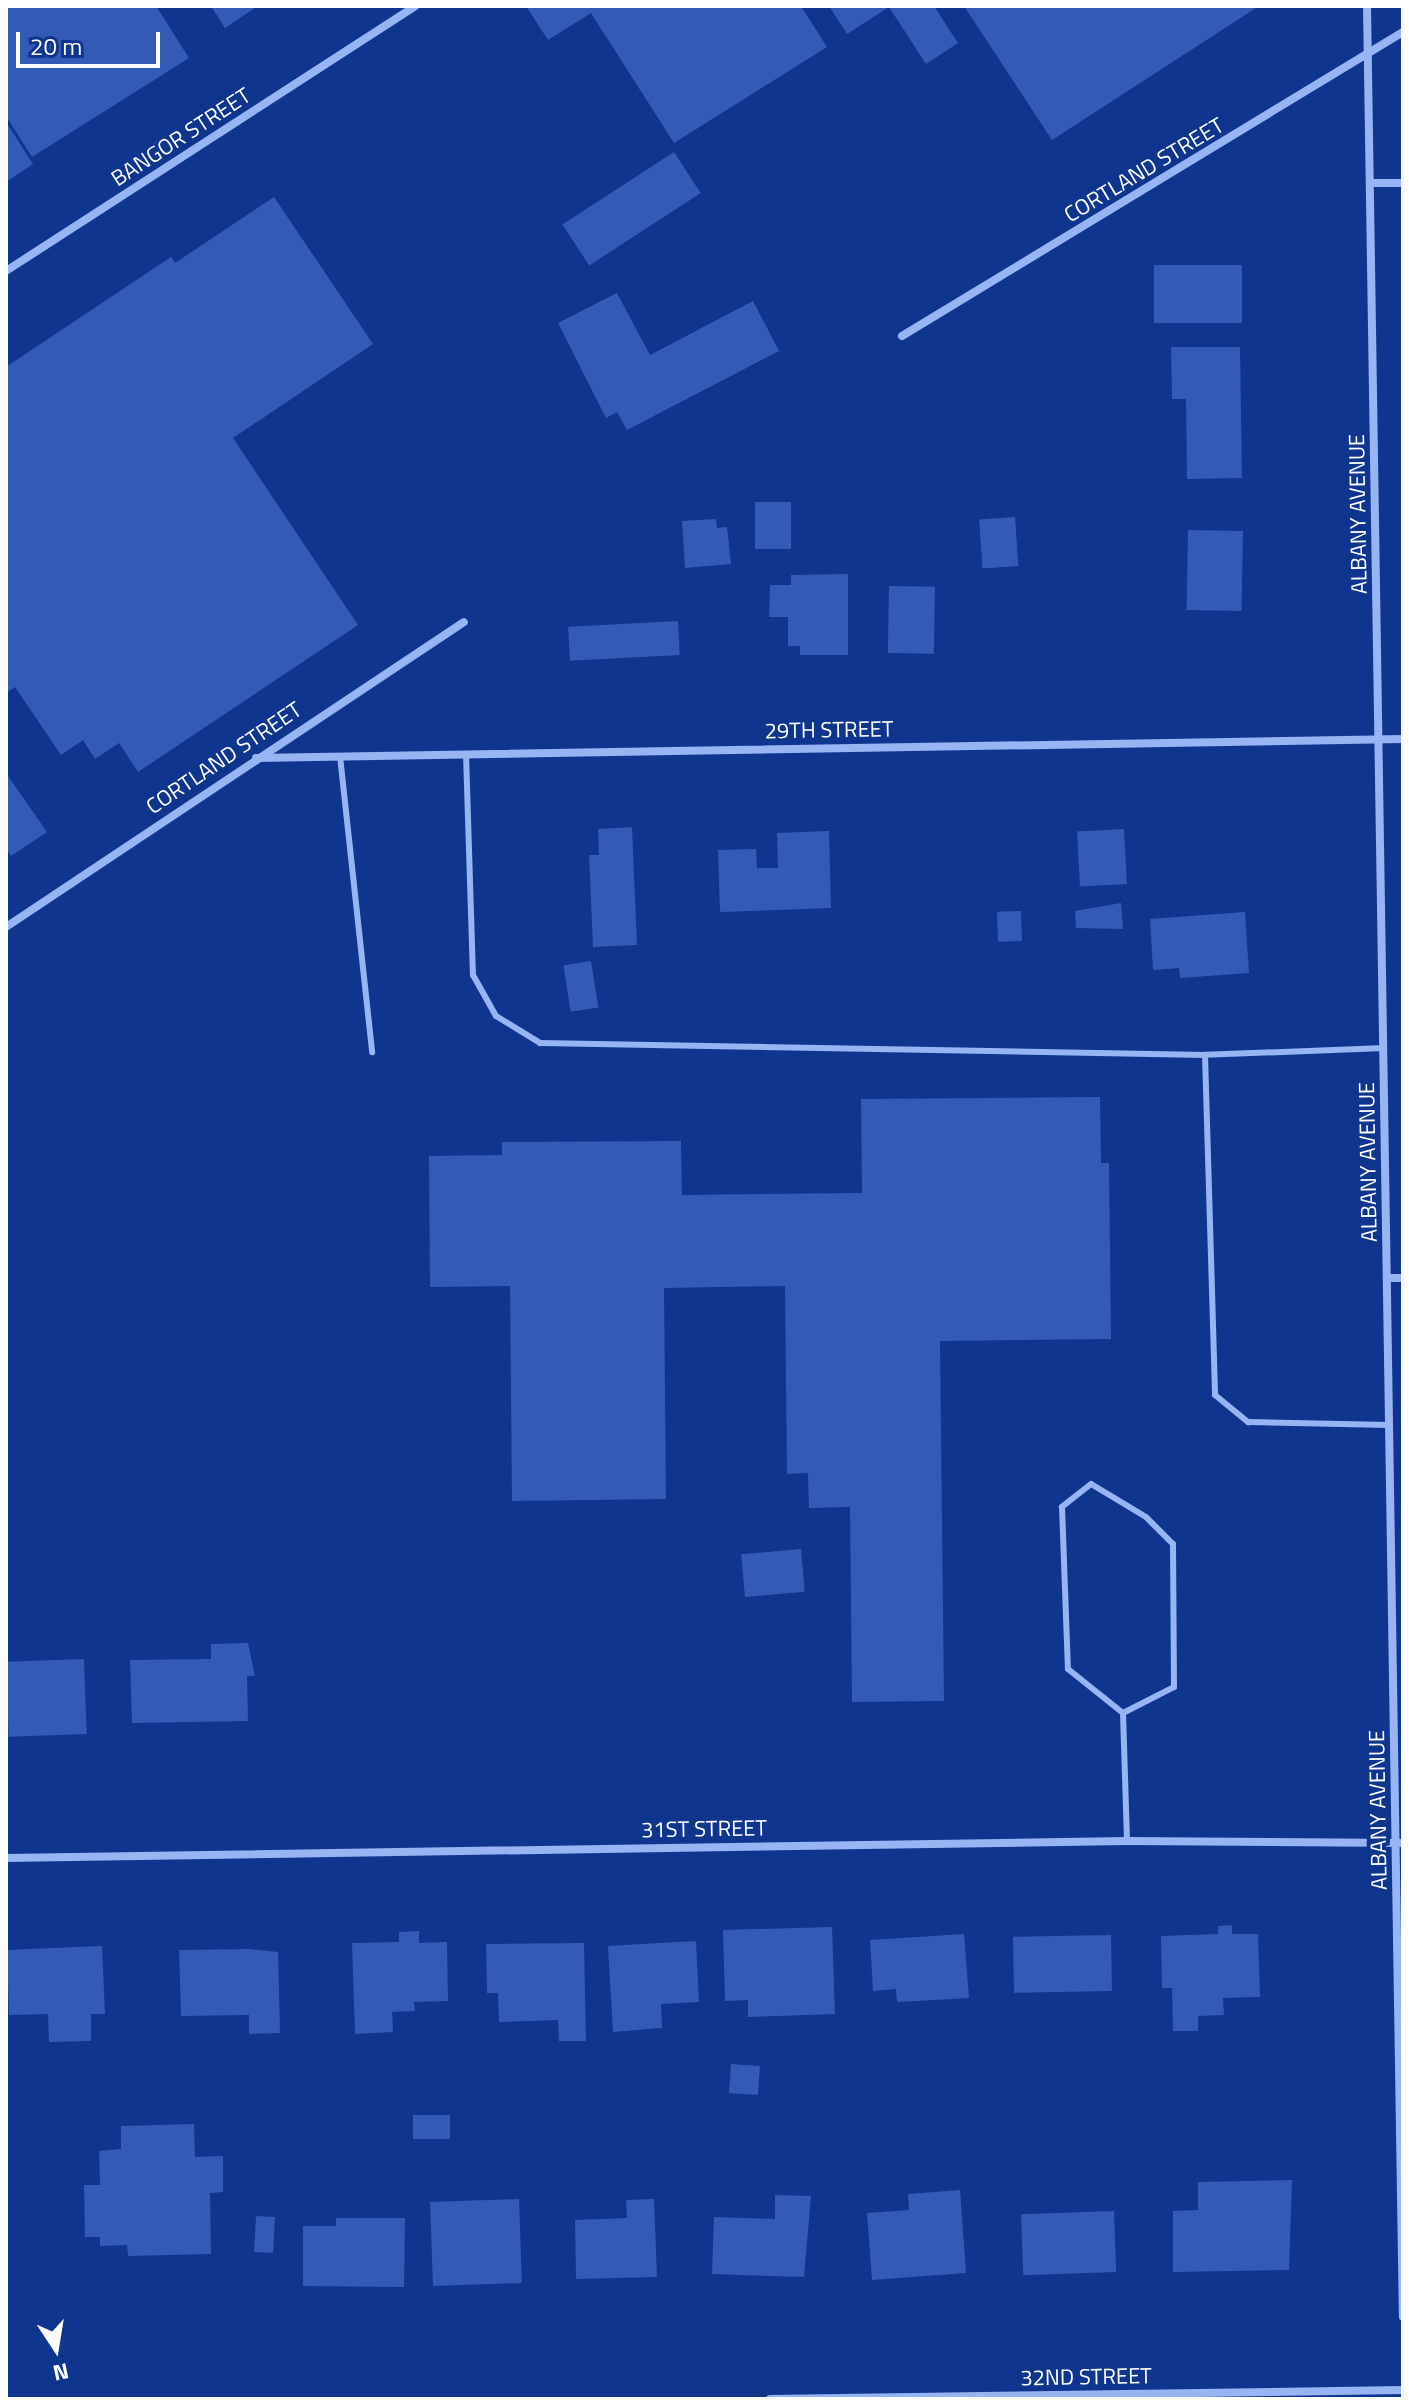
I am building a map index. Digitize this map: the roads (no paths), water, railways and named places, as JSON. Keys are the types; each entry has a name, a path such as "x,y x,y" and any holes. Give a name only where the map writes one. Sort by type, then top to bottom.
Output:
{"street":[{"name":"BANGOR STREET","path":"6,271 415,6"},
{"name":"ALBANY AVENUE","path":"1367,6 1390,1425 1400,1843 1403,2317"},
{"name":"CORTLAND STREET","path":"902,336 1403,32"},
{"path":"1371,183 1403,183"},
{"name":"CORTLAND STREET","path":"6,927 464,622"},
{"name":"29TH STREET","path":"256,758 1403,739"},
{"path":"1388,1278 1403,1278"},
{"name":"31ST STREET","path":"6,1858 1127,1841 1400,1843"},
{"name":"32ND STREET","path":"770,2399 1403,2390"}],"lane":[{"path":"466,754 473,975 496,1016 540,1043 1205,1055 1384,1048"},
{"path":"340,756 372,1052"},
{"path":"1205,1055 1215,1395 1248,1422 1390,1425"},
{"path":"1123,1713 1174,1687 1173,1544 1146,1517 1091,1484 1062,1507 1068,1669 1123,1713 1127,1841"}]}
